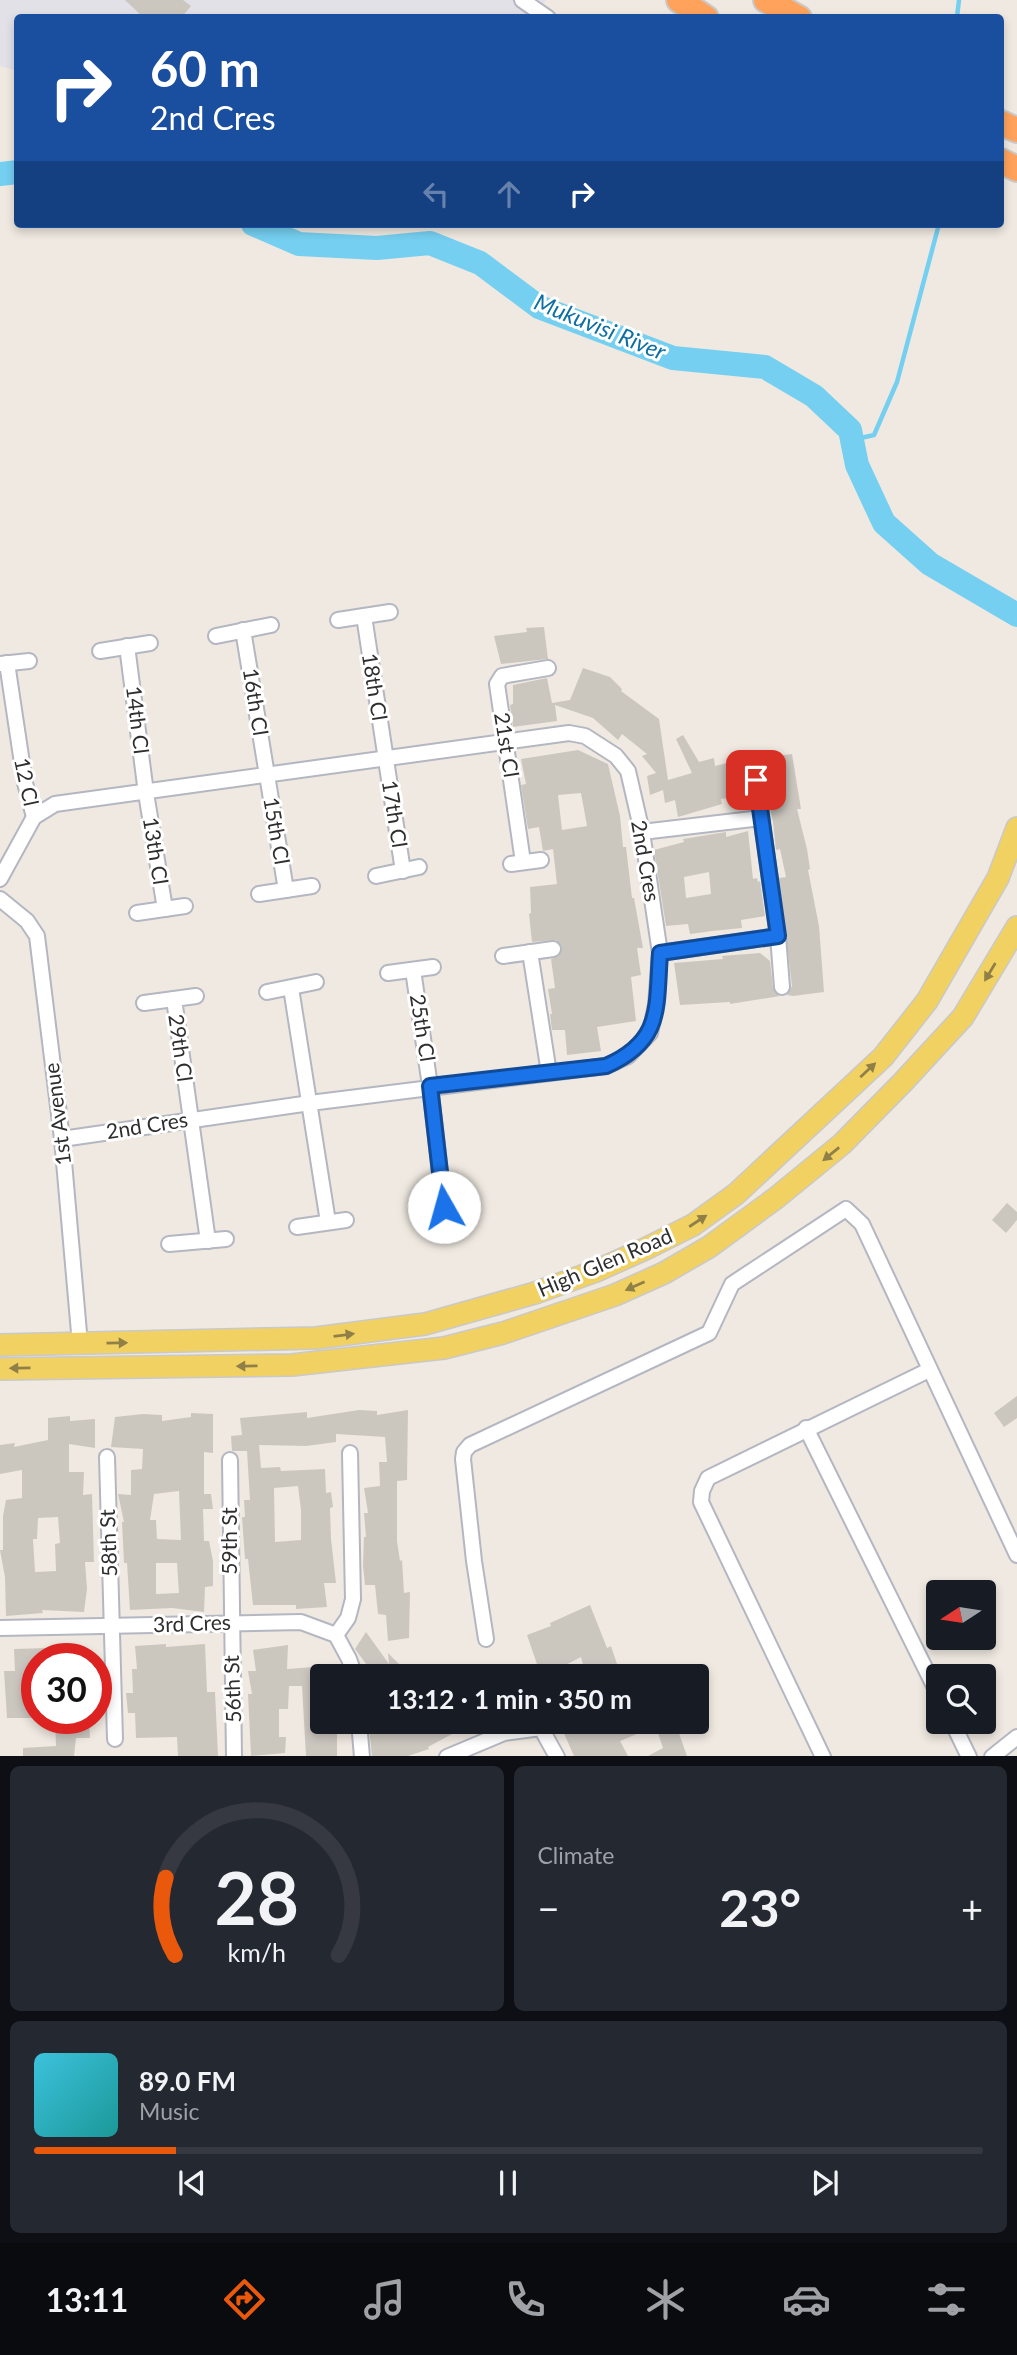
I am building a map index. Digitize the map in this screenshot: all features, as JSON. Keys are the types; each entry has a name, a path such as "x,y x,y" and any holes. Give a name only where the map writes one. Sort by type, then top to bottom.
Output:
{"highway":[{"path":"679,0 700,14"},
{"path":"765,0 791,14"}],"main road":[{"name":"High Glen Road","path":"0,1345 316,1338 425,1324 484,1309 596,1271 693,1224 736,1194 883,1057 927,1001 998,878 1017,828"},
{"name":"High Glen Road","path":"0,1368 292,1365 335,1362 444,1348 503,1333 615,1295 664,1273 709,1247 776,1198 842,1144 963,1017 1017,927"}],"street":[{"path":"522,0 542,14"},
{"path":"338,620 390,612"},
{"name":"18th Cl","path":"364,616 385,757"},
{"path":"216,636 271,625"},
{"name":"16th Cl","path":"243,630 267,773"},
{"path":"100,651 150,643"},
{"name":"14th Cl","path":"127,646 146,793"},
{"path":"3,664 29,661"},
{"name":"12 Cl","path":"3,664 24,783 34,817"},
{"name":"21st Cl","path":"541,860 517,863 506,742 497,684 502,676 548,668"},
{"name":"2nd Cres","path":"34,817 55,804 569,733 585,736 616,756 628,771 642,832 660,953 656,1004 650,1033 628,1056 606,1066 310,1102 62,1139"},
{"name":"17th Cl","path":"385,757 404,872"},
{"name":"15th Cl","path":"267,773 286,890"},
{"path":"756,780 778,936 782,987"},
{"name":"13th Cl","path":"146,793 165,909"},
{"path":"0,879 34,817"},
{"path":"642,832 761,818"},
{"path":"376,876 419,867"},
{"path":"259,894 312,886"},
{"name":"1st Avenue","path":"0,899 27,921 37,936 62,1139 80,1344"},
{"path":"137,913 185,906"},
{"path":"660,953 778,936"},
{"path":"503,956 553,949"},
{"path":"530,952 549,1073"},
{"path":"387,973 433,967"},
{"name":"25th Cl","path":"413,970 444,1207"},
{"path":"267,992 316,982"},
{"path":"291,988 328,1222"},
{"name":"29th Cl","path":"196,996 173,999 208,1241"},
{"path":"144,1003 173,999"},
{"path":"419,1210 460,1205"},
{"path":"486,1639 474,1561 464,1452 470,1445 709,1333 732,1284 846,1209 862,1224 1017,1555"},
{"path":"297,1227 346,1220"},
{"path":"169,1244 226,1239"},
{"path":"823,1756 701,1502 702,1491 709,1478 929,1370"},
{"path":"806,1429 926,1670"},
{"path":"350,1453 353,1599 348,1618 336,1635 351,1664"},
{"name":"58th St","path":"107,1457 116,1739"},
{"name":"59th St","path":"230,1460 231,1623"},
{"name":"3rd Cres","path":"0,1628 111,1628 301,1622 336,1635"},
{"name":"56th St","path":"231,1623 234,1756"},
{"path":"447,1756 504,1733 541,1728 557,1756"},
{"path":"360,1734 362,1756"},
{"path":"958,1734 969,1756"},
{"path":"992,1756 1017,1737"}],"shaded area":[{"path":"0,0 546,0 536,14 14,14 14,70 0,66"}],"building":[{"path":"125,0 183,0 191,6 184,14 140,14"},
{"path":"544,627 548,659 501,664 494,636 527,632 526,628"},
{"path":"583,668 610,677 621,691 659,719 668,780 692,773 676,739 683,735 699,762 714,758 715,766 739,760 744,795 721,799 722,804 678,817 675,800 665,803 663,790 650,795 647,776 656,773 642,756 647,754 622,734 618,740 593,718 555,705 557,721 513,727 510,705 513,704 513,685 547,678 552,703 570,700"},
{"path":"578,750 608,764 620,816 623,847 626,847 632,898 643,948 637,948 641,975 631,977 636,1021 597,1027 601,1051 567,1055 565,1030 552,1030 548,989 555,988 551,959 559,956 562,947 556,940 532,942 529,914 530,887 557,884 553,849 543,851 539,827 528,829 521,785 526,784 521,759","holes":["581,793 587,826 562,830 558,795"]},
{"path":"792,754 801,809 797,809 807,849 808,870 819,926 824,992 793,996 787,995 792,986 779,878 786,877 780,849 776,850 773,822 759,758"},
{"path":"748,831 753,879 760,881 765,916 741,920 742,928 690,934 688,924 666,926 654,850 684,842 683,839 726,832 726,837","holes":["709,872 711,894 686,898 684,877"]},
{"path":"760,953 770,961 773,988 780,996 730,1004 680,1005 674,963"},
{"path":"1007,1203 1017,1212 1017,1220 1006,1233 992,1220"},
{"path":"1017,1396 1017,1418 1004,1427 994,1413"},
{"path":"359,1410 377,1411 377,1415 408,1410 407,1480 397,1481 397,1541 400,1561 402,1560 404,1593 410,1592 409,1638 388,1641 386,1615 378,1614 375,1585 365,1585 364,1513 368,1513 364,1488 380,1486 379,1462 387,1462 385,1437 336,1434 336,1442 306,1446 259,1445 261,1468 280,1467 281,1471 325,1469 326,1493 331,1492 333,1507 330,1508 331,1539 336,1583 324,1583 327,1607 296,1609 296,1605 253,1605 248,1559 245,1559 242,1517 245,1517 244,1500 250,1500 247,1451 232,1451 231,1436 242,1435 240,1418 307,1412 307,1418","holes":["298,1486 301,1540 275,1542 274,1488"]},
{"path":"191,1413 213,1414 213,1453 204,1452 204,1494 211,1494 213,1509 203,1509 204,1541 209,1541 213,1561 213,1586 205,1587 204,1612 172,1608 130,1610 127,1563 124,1563 124,1522 118,1494 131,1495 131,1470 142,1469 143,1449 111,1447 115,1417 162,1415 162,1421 191,1417","holes":["179,1491 181,1540 157,1539 156,1520 150,1520 154,1494","156,1563 177,1563 179,1593 156,1594"]},
{"path":"70,1416 70,1421 95,1419 95,1448 69,1444 69,1472 84,1472 83,1495 92,1494 94,1562 85,1562 87,1589 84,1612 42,1610 43,1613 6,1616 5,1577 0,1550 3,1550 3,1516 6,1500 22,1498 22,1470 0,1474 0,1445 15,1443 14,1447 48,1440 48,1418","holes":["58,1517 60,1543 55,1544 56,1571 35,1572 33,1539 37,1539 38,1518"]},
{"path":"590,1605 607,1648 611,1646 617,1664 583,1664 581,1657 568,1664 537,1664 527,1635 551,1626 550,1623"},
{"path":"366,1632 389,1664 366,1664 355,1649"},
{"path":"166,1644 166,1647 205,1644 207,1692 215,1692 218,1756 178,1756 177,1737 136,1738 135,1713 128,1713 126,1693 133,1693 132,1669 137,1669 135,1646"},
{"path":"288,1645 287,1669 310,1667 310,1734 337,1734 337,1756 306,1756 302,1686 289,1686 288,1709 279,1709 279,1737 286,1737 285,1753 251,1756 248,1694 252,1694 248,1671 256,1671 253,1650"},
{"path":"14,1649 21,1649 21,1718 7,1718 4,1671 15,1671"},
{"path":"388,1653 399,1664 389,1664"},
{"path":"56,1734 90,1734 90,1738 76,1738 74,1756 23,1756 23,1748 56,1746"},
{"path":"370,1734 452,1734 428,1747 429,1749 408,1756 372,1756"},
{"path":"564,1734 637,1734 620,1741 628,1756 574,1756"},
{"path":"658,1734 679,1734 687,1756 648,1756 663,1748"}],"waterway":[{"path":"957,14 959,0"},
{"name":"Mukuvisi River","path":"0,174 14,172"},
{"name":"Mukuvisi River","path":"262,228 299,244 377,248 430,243 480,263 539,307 673,358 765,367 814,396 850,430 857,465 884,523 930,564 1017,615"},
{"path":"852,440 874,435 897,382 938,228"}],"route":[{"path":"444,1207 430,1086 606,1066 628,1056 650,1033 656,1004 660,953 778,936 756,780"}]}
